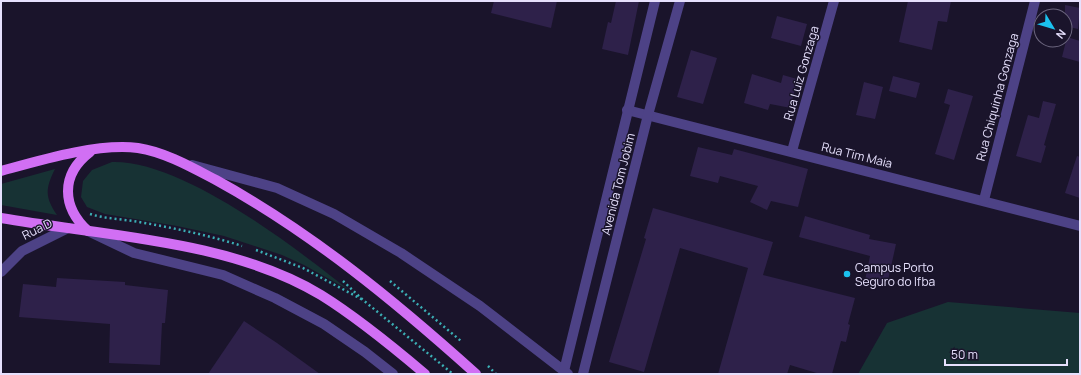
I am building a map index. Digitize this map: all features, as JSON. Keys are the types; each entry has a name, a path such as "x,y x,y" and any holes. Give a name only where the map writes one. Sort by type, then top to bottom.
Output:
{"main road":[{"path":"1,171 47,159 116,148 139,148 182,162 244,196 284,221 330,253 394,304 476,374"},
{"path":"88,231 78,222 71,210 68,197 68,184 73,170 81,159 91,151"},
{"path":"1,218 158,241 223,256 272,272 320,295 371,330 425,374"}],"street":[{"name":"Avenida Tom Jobim","path":"566,372 655,1"},
{"name":"Avenida Tom Jobim","path":"583,374 648,115 680,1"},
{"name":"Rua Luiz Gonzaga","path":"792,151 834,1"},
{"name":"Rua Chiquinha Gonzaga","path":"984,200 1035,1"},
{"name":"Rua Tim Maia","path":"628,110 984,200 1080,226"},
{"path":"182,162 277,188 334,214 401,253 480,306 566,372"},
{"name":"Rua D","path":"1,272 22,251 68,228"},
{"path":"88,231 134,253 223,275 275,298 324,324 365,352 393,374"}],"path":[{"path":"87,211 102,217 159,226 219,239 256,250 303,268 363,300"},
{"path":"342,280 363,300 453,374"}],"green space":[{"path":"112,162 140,165 171,175 204,190 269,230 349,290 304,265 282,255 224,236 177,226 105,214 87,207 81,197 83,181 92,170"},
{"path":"55,169 49,182 48,198 57,215 1,205 1,184"},
{"path":"948,302 1080,313 1080,374 858,374 887,323"}],"building":[{"path":"494,1 557,1 551,28 491,13"},
{"path":"616,1 639,1 628,55 602,49 608,22 611,23"},
{"path":"908,1 951,1 947,22 938,21 932,50 899,42"},
{"path":"1065,5 1080,8 1078,29 1073,28 1073,8 1065,8"},
{"path":"777,16 807,24 801,46 771,38"},
{"path":"1073,39 1080,41 1080,62 1062,57 1064,48 1073,48"},
{"path":"691,50 717,58 703,104 677,97"},
{"path":"752,74 781,83 783,75 797,79 791,108 770,104 768,110 744,103"},
{"path":"893,76 920,83 916,98 889,91"},
{"path":"864,82 883,87 875,119 856,115"},
{"path":"948,89 973,96 954,160 935,154 950,105 944,103"},
{"path":"1043,101 1056,104 1044,145 1046,146 1041,163 1016,156 1028,115 1039,118"},
{"path":"698,147 732,155 734,149 808,169 798,207 771,201 767,210 750,202 758,186 720,176 718,183 690,176"},
{"path":"1077,156 1080,157 1080,198 1065,193"},
{"path":"653,208 773,242 763,275 855,298 848,324 850,325 846,342 841,341 832,374 820,374 790,365 787,374 718,374 748,268 680,248 644,372 609,362 646,239 644,238"},
{"path":"805,216 870,235 869,239 896,244 887,285 865,280 870,256 799,237"},
{"path":"57,278 125,282 125,285 168,290 165,323 162,323 160,365 109,363 110,324 19,317 23,284 56,287"},
{"path":"244,321 277,343 320,374 208,374"}],"place":[{"name":"Campus Porto Seguro do Ifba","path":"847,274"}]}
